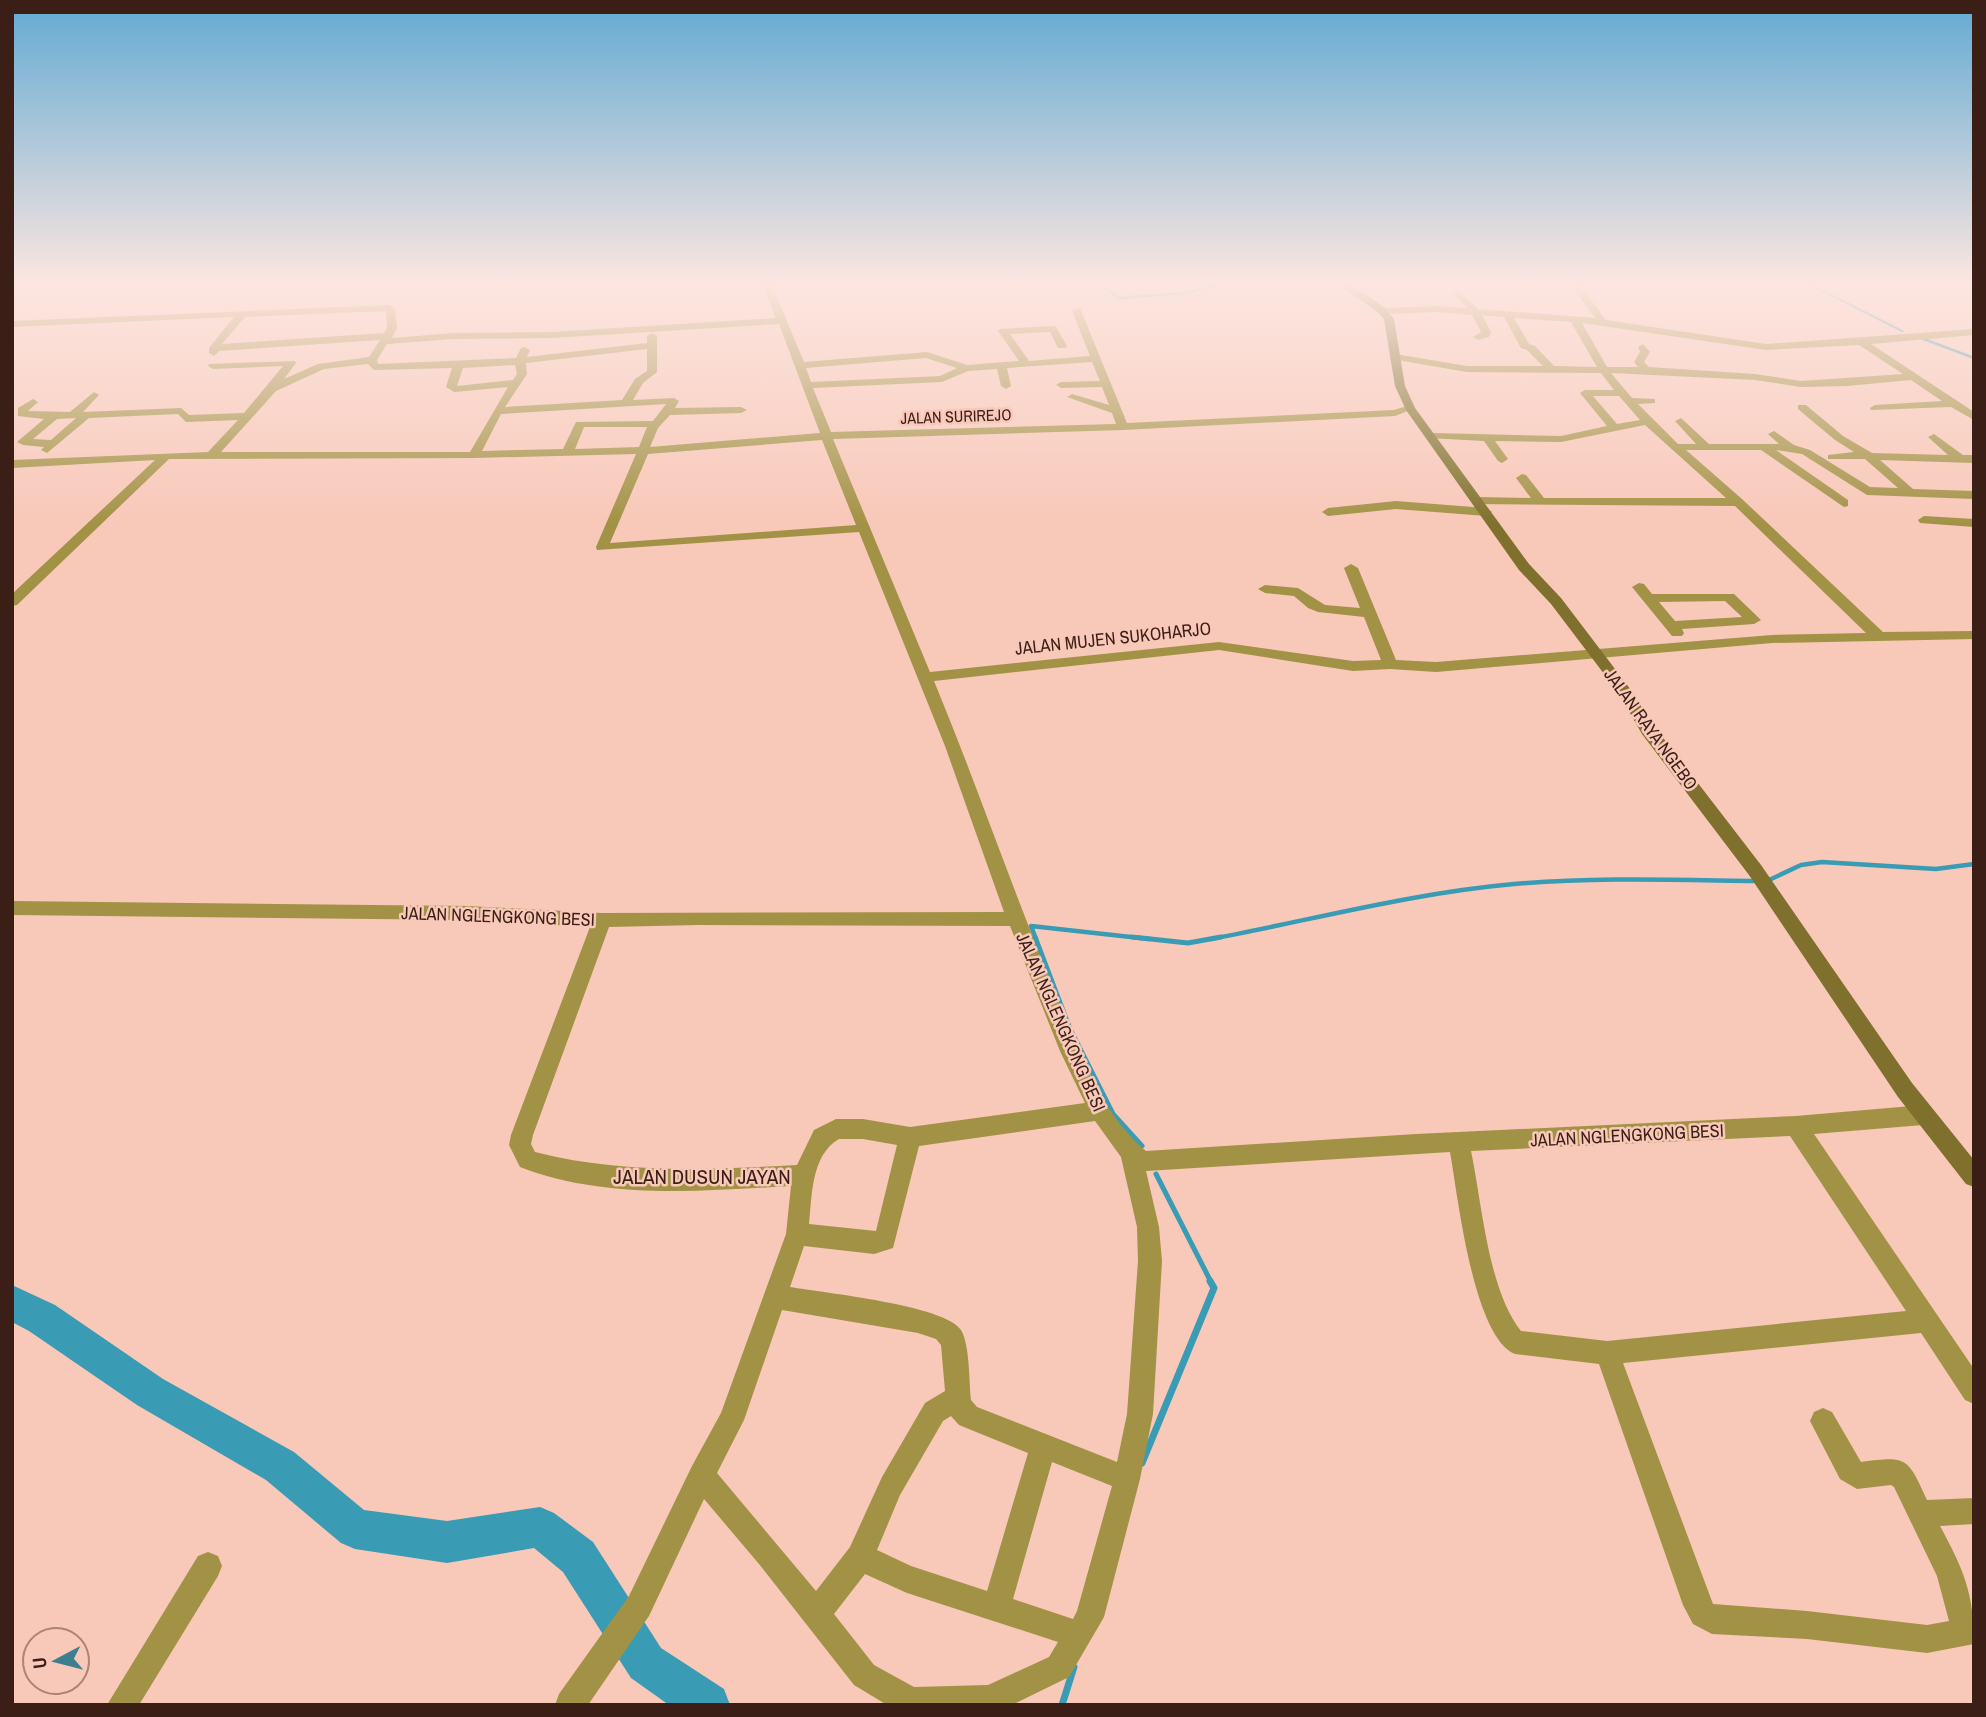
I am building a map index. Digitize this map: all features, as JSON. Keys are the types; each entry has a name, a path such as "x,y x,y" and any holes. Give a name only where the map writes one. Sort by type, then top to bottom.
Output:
{"street":[{"path":"212,363 211,370 290,363"},
{"path":"211,456 272,389 291,363"},
{"path":"309,363 319,367"},
{"path":"272,389 319,367 348,363"},
{"path":"373,363 374,367 494,363"},
{"path":"474,455 497,411 522,374 520,363"},
{"path":"626,402 639,381 652,372 652,363"},
{"path":"824,363 800,365 806,386 926,677 1016,919"},
{"path":"951,363 966,368"},
{"path":"806,386 942,379 966,368 1048,363"},
{"path":"1099,363 1123,427"},
{"name":"JALAN RAYA NGEBO","path":"1396,363 1399,386 1414,413 1524,567 1556,601 1623,688 1647,730 1755,870 1923,1115 1974,1177"},
{"path":"1432,363 1467,369 1688,368 1795,384 1830,384 1915,376"},
{"path":"1545,363 1551,369"},
{"path":"1598,363 1623,397 1646,422 1738,502 1880,637"},
{"path":"1640,363 1646,370"},
{"path":"1895,363 1974,417"},
{"path":"1750,364 1757,377"},
{"path":"458,366 451,387 454,389 516,383"},
{"path":"1001,366 1006,386"},
{"path":"1061,385 1107,384"},
{"path":"1615,429 1585,393 1651,401"},
{"path":"33,463 54,444 94,395"},
{"path":"1072,397 1117,411"},
{"path":"497,411 674,401 654,424 602,547 865,528"},
{"path":"33,402 22,410 22,414 54,416 181,411 186,419 247,416"},
{"path":"1875,408 1956,403"},
{"path":"1802,407 1839,438 1868,456 1909,492"},
{"path":"667,412 741,410"},
{"name":"JALAN SURIREJO","path":"12,464 166,456 567,453 743,445 827,436 1123,427 1414,413"},
{"path":"54,416 23,442 54,444"},
{"path":"1681,421 1707,447"},
{"path":"1432,436 1561,439 1646,422"},
{"path":"567,453 580,424 654,424"},
{"path":"1774,434 1790,447 1805,452 1867,491 1974,495"},
{"path":"1487,437 1502,459"},
{"path":"1934,437 1959,458"},
{"path":"1675,447 1790,447"},
{"path":"1765,448 1844,503"},
{"path":"12,602 166,456"},
{"path":"1832,457 1974,458"},
{"path":"1522,478 1539,501"},
{"path":"1951,494 1974,517"},
{"path":"1328,513 1396,505 1482,507 1539,501 1738,502"},
{"path":"1924,520 1974,523"},
{"path":"1351,568 1390,664"},
{"path":"1265,589 1298,592 1314,605 1323,608 1369,613"},
{"path":"1671,625 1754,620 1730,597 1644,592 1686,644"},
{"name":"JALAN MUJEN SUKOHARJO","path":"926,677 1219,646 1353,666 1390,664 1436,667 1597,655 1686,644 1772,639 1974,635"},
{"name":"JALAN NGLENGKONG BESI","path":"12,908 468,913 602,920 1016,919 1098,1111 1132,1156 1142,1161 1796,1126 1923,1115"},
{"name":"JALAN DUSUN JAYAN","path":"570,1705 639,1606 701,1475 731,1420 797,1234 803,1175 717,1180 599,1176 572,1173 528,1160 520,1145 522,1135 602,920"},
{"path":"803,1175 822,1137 836,1129 863,1129 910,1138 1098,1111"},
{"path":"1796,1126 1974,1391"},
{"path":"797,1234 874,1243 885,1240 910,1138"},
{"path":"1458,1144 1486,1278 1506,1335 1515,1342 1607,1353 1925,1321"},
{"path":"701,1475 769,1554 864,1675 911,1702 989,1700 1059,1667 1090,1617 1127,1479 1140,1414 1150,1261 1148,1227 1132,1156"},
{"path":"773,1296 918,1321 944,1329 953,1340 957,1398 968,1416 1127,1479"},
{"path":"1607,1353 1697,1605 1703,1614 1712,1620 1807,1625 1927,1639 1970,1633 1951,1572 1919,1514 1903,1478 1895,1471 1857,1476 1849,1470 1823,1421"},
{"path":"816,1614 860,1558 891,1486 934,1412 957,1398"},
{"path":"996,1610 1042,1446"},
{"path":"1919,1514 1974,1511"},
{"path":"860,1558 907,1579 1079,1635"},
{"path":"122,1705 208,1566"}],"waterway":[{"path":"1767,881 1801,865 1822,862 1936,869 1974,864"},
{"path":"1218,937 1400,900 1514,884 1605,880 1758,881"},
{"path":"1036,939 1031,926 1149,939"},
{"path":"1035,937 1070,1029 1113,1114 1142,1146"},
{"path":"1132,937 1188,943 1218,937"},
{"path":"1211,939 1218,937"},
{"path":"1156,1174 1211,1282"},
{"path":"1142,1463 1214,1288 1210,1281"},
{"path":"12,1303 42,1318 150,1392 280,1466 355,1529 447,1542 540,1527 578,1557 646,1663 708,1705"},
{"path":"1062,1705 1074,1667"}]}
